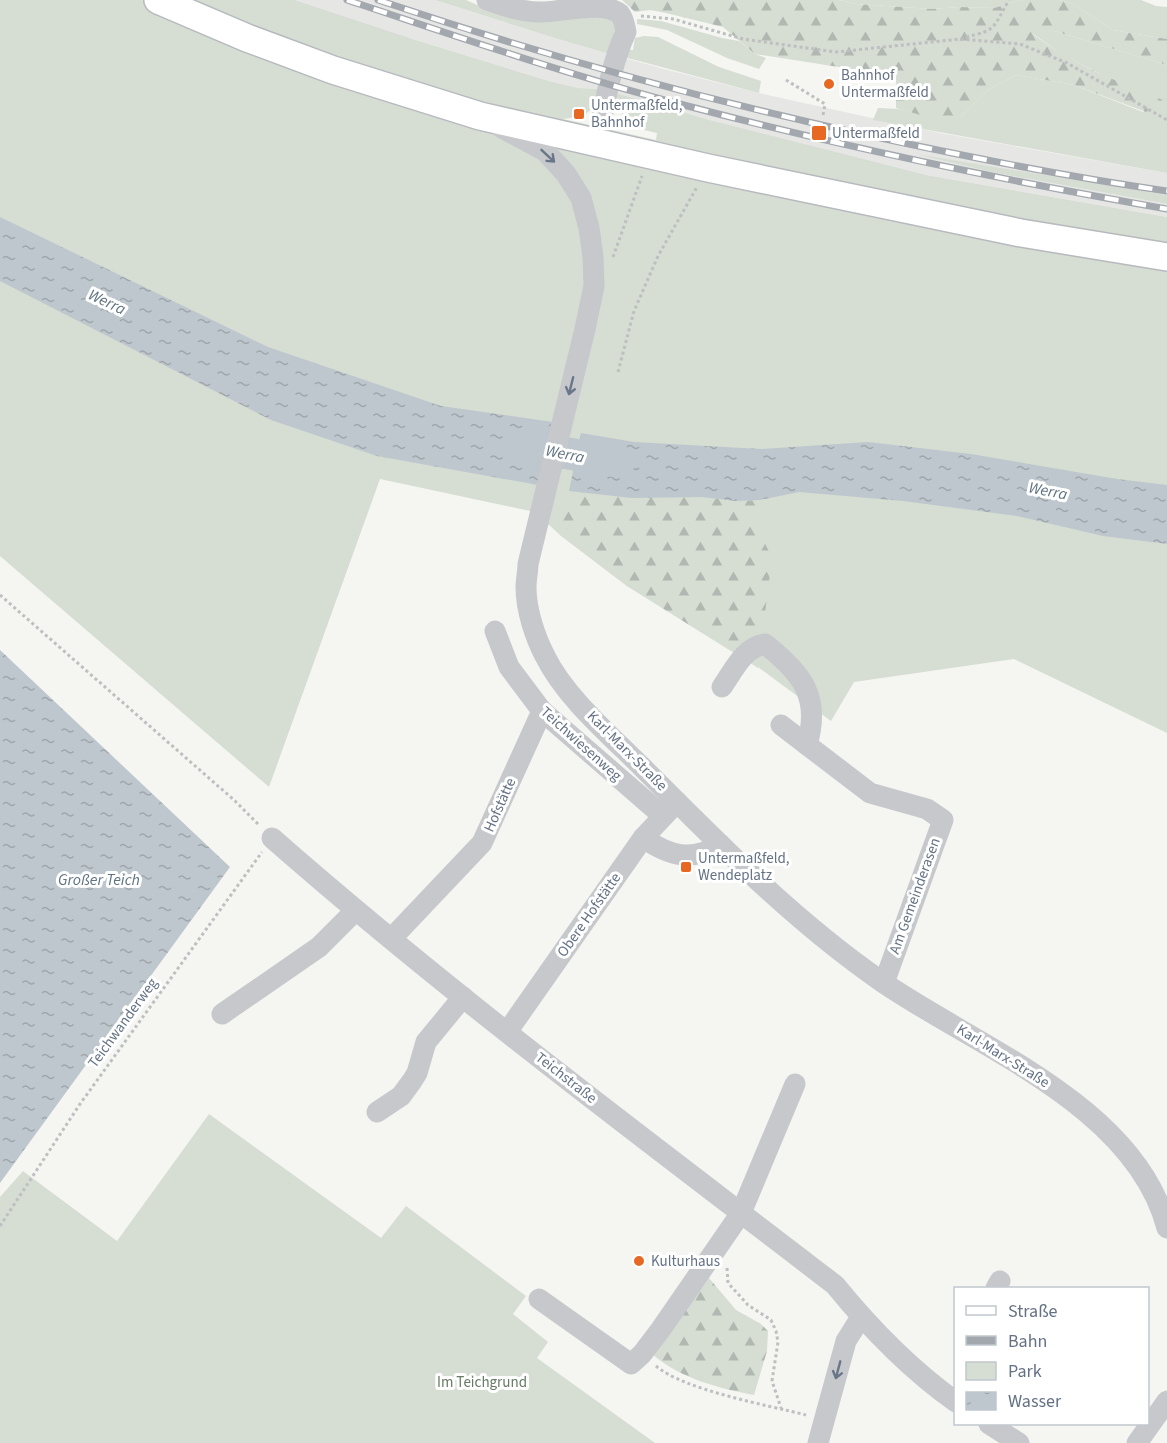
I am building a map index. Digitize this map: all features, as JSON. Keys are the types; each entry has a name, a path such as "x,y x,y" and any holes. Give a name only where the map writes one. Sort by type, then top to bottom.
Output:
{"main road":[{"path":"158,0 247,38 333,70 480,116 708,168 1021,233 1167,257"}],"street":[{"path":"487,0 521,11 544,12 577,5 599,4 612,6 621,15 626,32 612,77 597,142"},
{"name":"Karl-Marx-Straße","path":"480,116 545,151 566,174 581,198 589,228 593,257 594,286 585,329 528,564 526,588 535,633 557,677 670,809 721,845 776,897 837,949 884,983 1030,1071 1099,1124 1129,1156 1150,1186 1163,1213 1167,1228"},
{"name":"Teichwiesenweg","path":"495,631 508,667 542,711 670,809"},
{"path":"722,687 749,649 765,644 789,663 812,703 813,725 807,745"},
{"name":"Hofstätte","path":"391,939 482,843 542,711"},
{"name":"Am Gemeinderasen","path":"781,725 870,793 927,809 943,820 884,983"},
{"name":"Obere Hofstätte","path":"507,1032 643,838 670,809"},
{"name":"Teichstraße","path":"272,838 355,911 507,1032 835,1285 861,1317 905,1359 954,1395"},
{"path":"643,838 660,849 679,855 710,851 721,845"},
{"path":"222,1014 319,947 355,911"},
{"path":"377,1112 401,1096 417,1072 426,1042 463,997"},
{"path":"539,1299 631,1364 642,1354 741,1213 795,1084"},
{"path":"818,1443 846,1341 861,1317"},
{"path":"1137,1443 1167,1401"},
{"path":"993,1425 1019,1443"}],"path":[{"path":"621,15 673,20 743,39 836,52 960,39 986,33 994,27 1009,0"},
{"path":"960,39 1020,44 1067,63 1167,120"},
{"path":"786,80 825,104 823,115"},
{"path":"613,258 647,154"},
{"path":"618,372 634,311 658,256 708,168"},
{"path":"0,595 234,800 272,838"},
{"name":"Teichwanderweg","path":"0,1226 80,1104 272,838"},
{"path":"729,1265 726,1272 728,1283 748,1305 771,1320 776,1331 778,1342 772,1380 781,1408"},
{"path":"642,1354 666,1374 703,1388 825,1420"}],"shaded area":[{"path":"295,0 435,0 558,39 759,93 940,133 1167,173 1167,195 926,156 991,172 1167,204 1167,217 926,175 864,160 601,89 578,88 549,81"}],"green space":[{"path":"0,0 295,0 549,81 578,88 601,89 593,108 583,116 563,119 656,140 657,133 635,128 624,122 616,93 710,120 926,175 1167,217 1167,733 1014,659 854,682 831,721 758,667 627,586 560,535 535,512 380,479 269,787 0,556"},
{"path":"435,0 466,0 484,8 593,9 615,22 615,35 610,54"},
{"path":"622,0 839,0 857,4 931,9 994,8 1021,0 1059,0 1071,3 1113,30 1167,39 1167,65 1051,30 1033,34 1079,63 1163,100 1146,112 1074,85 1016,75 988,90 961,116 924,116 896,108 896,76 755,54 723,27 650,10 635,12"},
{"path":"839,0 1021,0 994,8 931,9 857,4"},
{"path":"1059,0 1141,0 1156,6 1167,7 1167,39 1113,30 1071,3"},
{"path":"637,19 661,21 739,41 755,54 766,58 759,69 727,58 667,30 637,24"},
{"path":"1051,30 1167,65 1167,173 873,120 878,108 899,109 927,116 961,116 988,90 1016,75 1074,85 1143,112 1162,100 1115,81 1063,55 1032,33"},
{"path":"658,37 719,67 761,81 759,93 624,57 625,50 633,50 635,38"},
{"path":"916,154 1167,195 1167,204 991,172"},
{"path":"569,491 632,498 702,497 736,501 760,500 762,537 772,558 758,668 627,586 560,535"},
{"name":"Im Teichgrund","path":"209,1114 381,1238 406,1206 526,1296 513,1314 548,1342 537,1358 655,1443 0,1443 0,1197 23,1171 117,1241"},
{"path":"709,1278 736,1310 761,1324 768,1331 767,1351 754,1395 688,1376 653,1355"}],"water":[{"path":"0,217 268,347 441,406 553,422 538,485 377,456 271,420 0,281"},
{"path":"581,433 634,442 761,449 868,442 971,454 1117,479 1167,485 1167,544 1103,536 1017,516 903,501 799,492 760,500 736,501 702,497 632,498 569,491"},
{"name":"Großer Teich","path":"0,650 230,867 0,1183"}],"waterway":[{"name":"Werra","path":"523,446 619,462"}],"railway":[{"path":"347,0 593,80 737,119 920,161 1167,209"},
{"path":"378,0 521,46 738,105 957,154 1167,191"}],"place":[{"name":"Bahnhof Untermaßfeld","path":"829,84"},
{"name":"Untermaßfeld, Bahnhof","path":"579,114"},
{"name":"Untermaßfeld","path":"819,133"},
{"name":"Untermaßfeld, Wendeplatz","path":"686,867"},
{"name":"Kulturhaus","path":"639,1261"}]}
